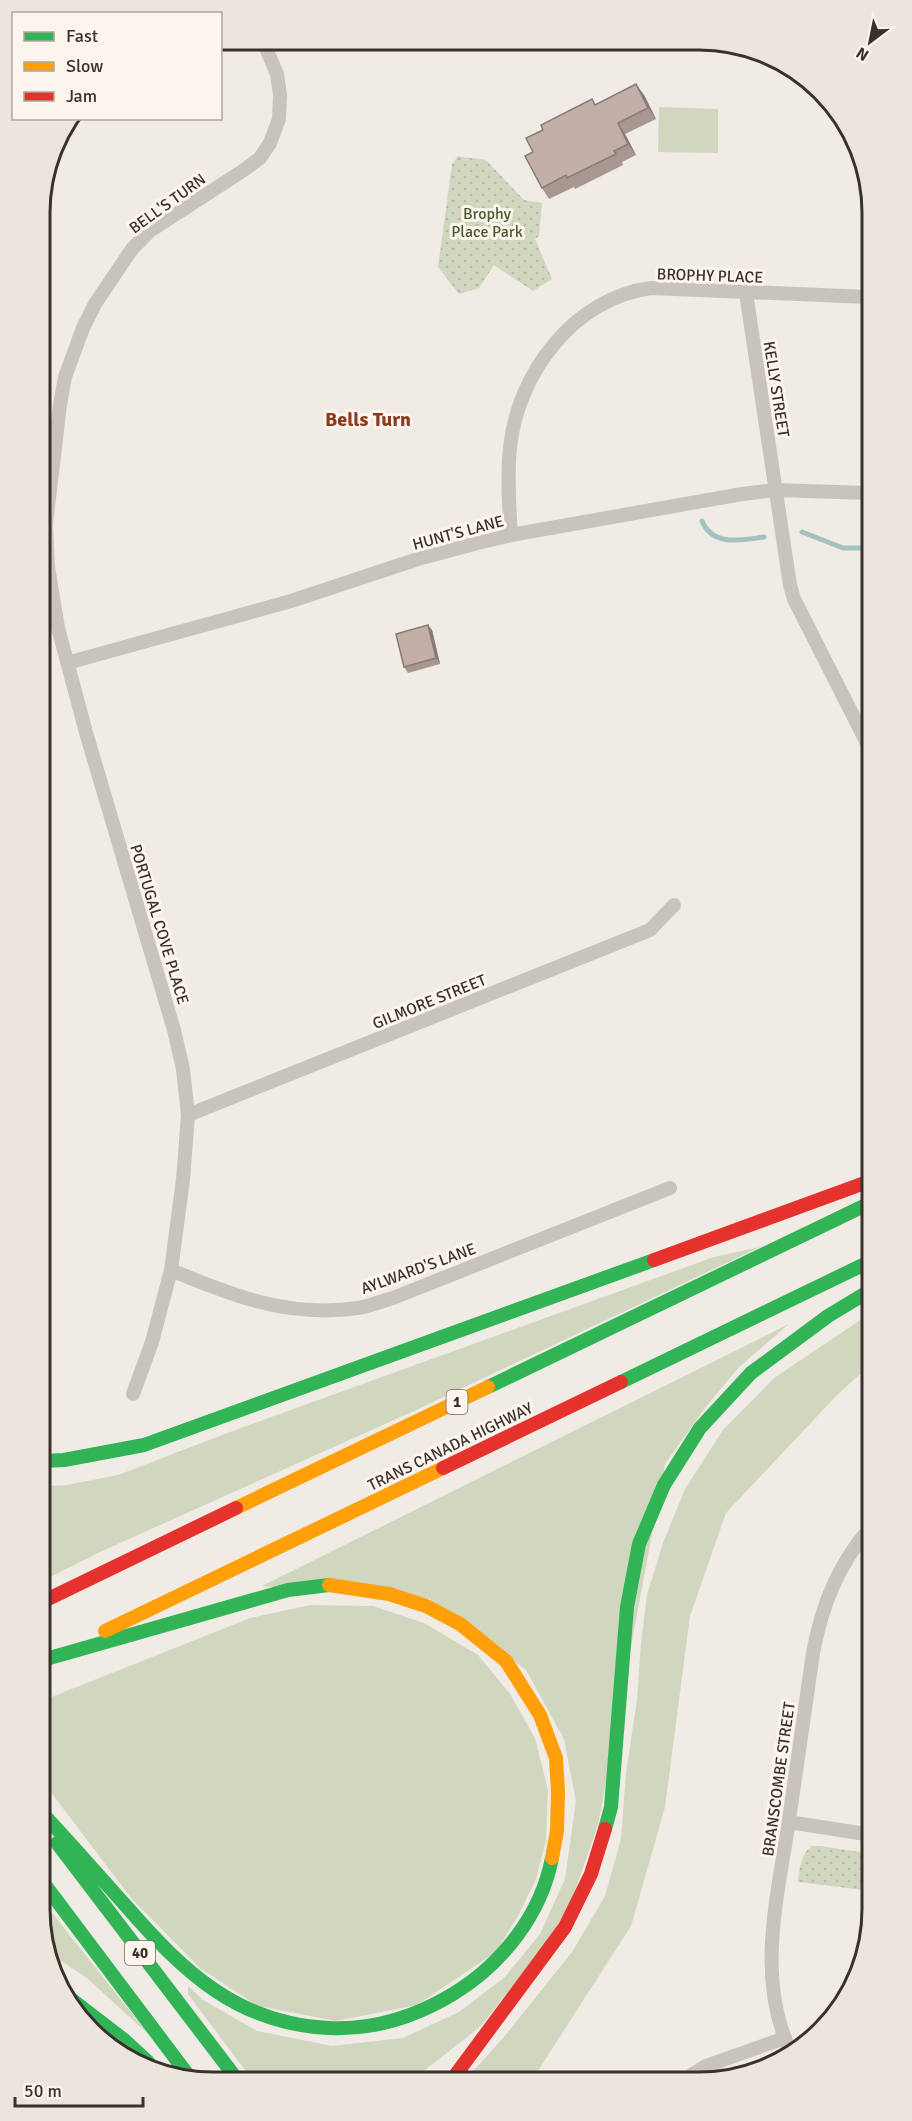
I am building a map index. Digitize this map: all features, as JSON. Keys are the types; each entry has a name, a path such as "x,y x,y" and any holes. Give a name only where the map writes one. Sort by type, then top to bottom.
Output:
{"main road":[{"path":"50,1461 144,1445 862,1184"},
{"name":"1","path":"50,1598 862,1207"},
{"name":"TRANS CANADA HIGHWAY","path":"50,1658 862,1265"},
{"path":"459,2072 565,1927 591,1874 611,1807 627,1607 639,1544 664,1485 700,1428 751,1373 828,1316 862,1295"},
{"path":"50,1659 288,1590 323,1585 370,1589 425,1604 469,1627 508,1662 539,1711 556,1759 559,1814 551,1869 529,1919 502,1954 466,1987 441,2003 381,2025 352,2028 326,2028 295,2024 265,2016 237,2005 209,1989 180,1965 156,1940 50,1822"},
{"name":"40","path":"50,1834 231,2072"},
{"name":"40","path":"50,1892 183,2069"},
{"path":"84,2009 141,2055"},
{"path":"447,2072 476,2049"}],"street":[{"name":"BELL'S TURN","path":"50,455 65,377 74,350 87,320 119,266 150,231 244,170 260,158 270,143 279,119 280,95 277,74 267,50"},
{"name":"BROPHY PLACE","path":"511,536 508,469 510,446 521,403 539,364 561,336 587,313 612,298 634,290 651,288 862,297"},
{"name":"KELLY STREET","path":"746,293 794,599 862,733"},
{"name":"HUNT'S LANE","path":"67,663 291,601 417,559 511,536 719,498 776,490 862,493"},
{"name":"PORTUGAL COVE PLACE","path":"50,583 67,663 87,736 174,1030 183,1069 188,1115 183,1180 171,1270 152,1342 134,1394"},
{"name":"GILMORE STREET","path":"188,1115 650,930 674,905"},
{"name":"AYLWARD'S LANE","path":"171,1270 233,1296 287,1308 328,1311 360,1307 393,1298 670,1188"},
{"name":"BRANSCOMBE STREET","path":"787,2043 776,2002 771,1950 773,1916 818,1623 832,1585 862,1538"},
{"path":"789,1822 862,1833"},
{"path":"696,2072 724,2059 787,2043"}],"green space":[{"path":"659,107 718,109 718,153 658,152"},
{"name":"Brophy Place Park","path":"458,156 487,161 524,200 542,203 539,236 535,239 552,279 533,291 494,265 479,288 459,294 438,267 452,164"},
{"path":"760,1247 414,1411 100,1552 50,1577 50,1486 67,1485 118,1475 238,1429 714,1257"},
{"path":"862,1319 862,1372 836,1396 726,1513 690,1616 665,1807 631,1926 537,2072 472,2072 504,2037 572,1952 605,1896 621,1839 626,1773 637,1700 647,1595 663,1543 685,1489 723,1430 774,1378"},
{"path":"789,1324 739,1367 705,1408 665,1464 598,1825 565,1919 481,2026 423,2072 246,2072 188,1994 188,1986 203,2000 257,2031 332,2046 403,2038 459,2012 505,1977 540,1934 565,1879 576,1801 564,1739 526,1670 430,1599 262,1586"},
{"path":"310,1605 373,1606 424,1623 478,1655 510,1694 535,1738 548,1790 546,1840 536,1879 519,1914 496,1952 417,2005 336,2021 258,2006 201,1969 131,1898 50,1791 50,1698 250,1618"},
{"path":"812,1846 820,1846 862,1852 862,1890 798,1882 800,1867"},
{"path":"50,1910 149,2035 88,1979 58,1959 51,1930"}],"building":[{"path":"636,84 648,108 618,123 628,144 614,151 616,154 542,188 525,156 533,152 526,138 543,130 541,125 592,99 595,105"},
{"path":"428,625 436,658 404,667 396,634"}],"waterway":[{"path":"702,521 713,535 721,538 738,540 764,537"},
{"path":"802,532 843,548 862,548"}],"traffic: fast":[{"path":"488,1387 862,1207"},
{"path":"50,1461 144,1445 654,1260"},
{"path":"621,1382 862,1265"},
{"path":"605,1829 611,1807 627,1607 639,1544 664,1485 700,1428 751,1373 828,1316 862,1295"},
{"path":"50,1658 288,1590 329,1585"},
{"path":"50,1822 147,1930 191,1972 214,1990 239,2005 266,2016 296,2024 329,2028 362,2027 409,2015 439,2002 471,1982 503,1953 529,1918 547,1879 552,1858"},
{"path":"57,1843 231,2072"},
{"path":"50,1892 183,2069"},
{"path":"84,2009 141,2055"}],"traffic: slow":[{"path":"236,1508 488,1387"},
{"path":"105,1631 443,1468"},
{"path":"329,1585 389,1594 426,1606 460,1624 506,1661 540,1715 556,1758 557,1831 552,1858"}],"traffic: jam":[{"path":"654,1260 862,1184"},
{"path":"443,1468 621,1382"},
{"path":"50,1598 236,1508"},
{"path":"458,2072 565,1927 591,1874 605,1829"}],"district":[{"name":"Bells Turn","path":"368,419"}]}
